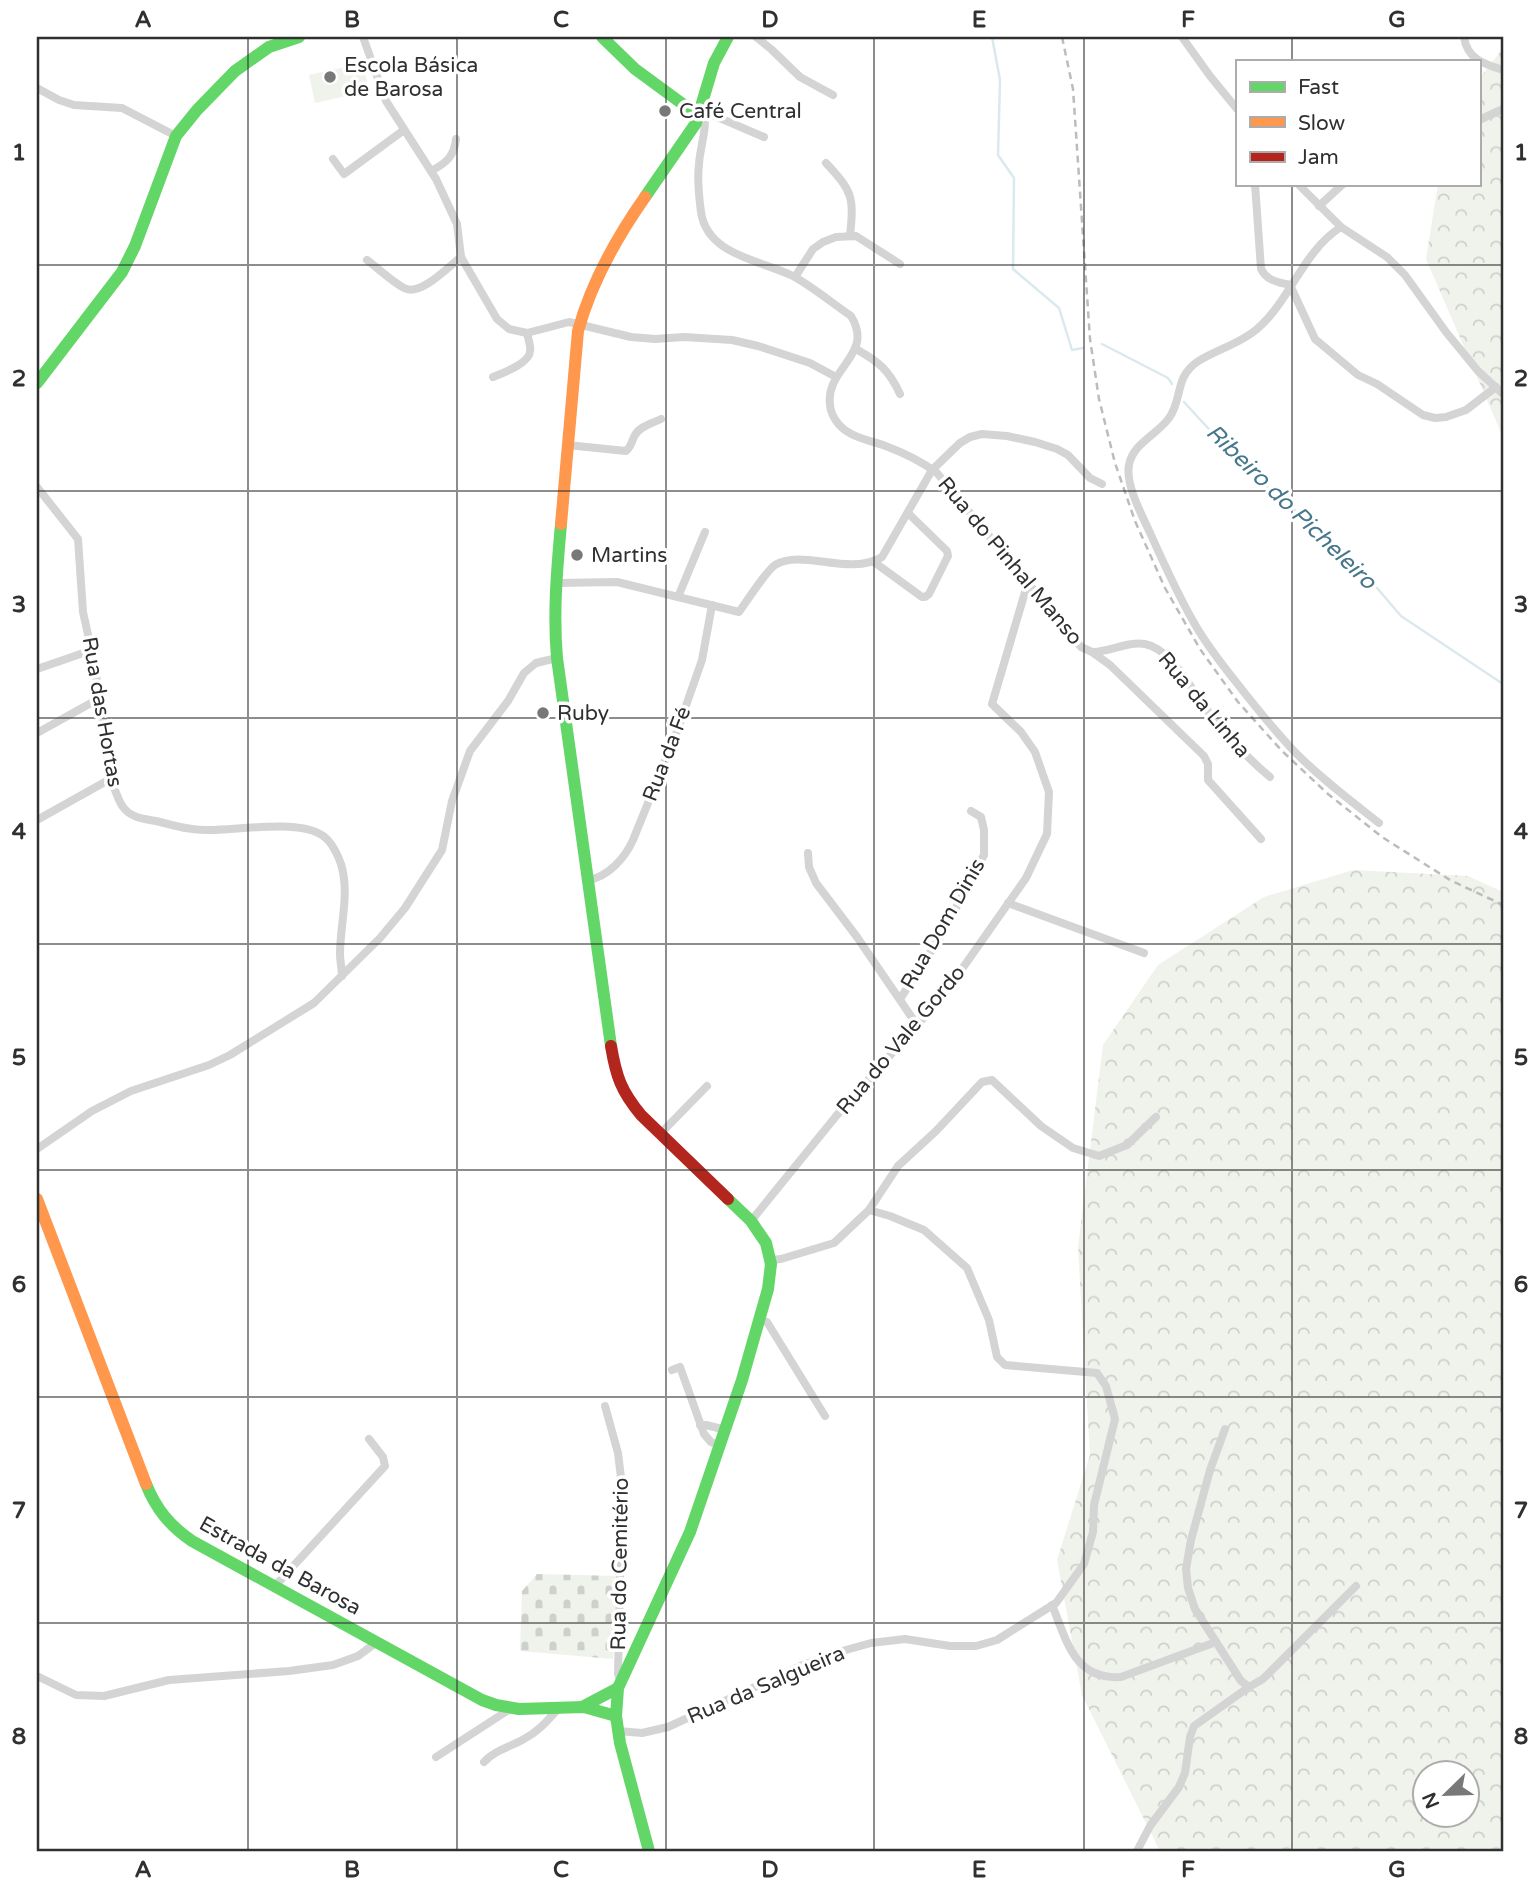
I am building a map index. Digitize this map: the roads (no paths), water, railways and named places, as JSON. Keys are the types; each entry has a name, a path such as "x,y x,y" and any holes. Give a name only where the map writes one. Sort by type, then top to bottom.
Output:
{"main road":[{"path":"37,383 122,272 135,246 176,136 235,71 268,47 299,37"},
{"path":"602,37 644,77 700,113"},
{"path":"649,1851 618,1731 619,1684 690,1532 721,1446 770,1281 771,1260 766,1243 751,1221 629,1101 616,1074 557,658 556,583 580,323 588,298 621,231 687,138 700,113 712,70 728,37"},
{"name":"Estrada da Barosa","path":"37,1199 148,1489 159,1510 173,1527 190,1539 482,1700 510,1709 582,1707 617,1716"},
{"name":"Estrada da Barosa","path":"582,1707 619,1684"}],"street":[{"path":"363,37 386,101 430,171 457,224 461,257 497,319 509,329 527,333 569,322 631,337 732,340 810,363 836,377"},
{"path":"755,37 800,77 833,95"},
{"path":"1182,37 1236,108"},
{"path":"1464,37 1468,51 1478,60"},
{"path":"1480,61 1503,70"},
{"path":"37,88 74,105 122,108 176,136"},
{"path":"1480,120 1503,109"},
{"path":"700,113 764,137"},
{"path":"700,113 705,121 698,165 701,213 710,236 731,251 795,277 851,316 858,333 856,349 884,367 901,394"},
{"path":"333,159 344,174 404,130"},
{"path":"430,171 448,160 456,139"},
{"path":"826,163 845,184 852,200 850,236"},
{"path":"1255,186 1261,269 1273,281 1290,285"},
{"path":"1290,285 1315,339 1358,375 1377,384 1423,415 1446,417 1466,410 1500,391 1478,371 1446,332 1405,275 1387,257 1340,228 1300,186"},
{"path":"1319,206 1341,186"},
{"path":"1340,228 1328,235 1314,251 1269,317 1255,331 1195,363 1184,375 1169,418 1132,455 1128,474 1135,499 1174,586 1213,653 1295,752 1379,823"},
{"path":"795,277 813,249 830,239 850,236 856,236 900,264"},
{"path":"367,260 412,291 426,284 461,257"},
{"path":"493,377 528,358 531,352 527,333"},
{"name":"Rua do Pinhal Manso","path":"856,349 836,377 830,405 839,426 858,437 920,461 932,470 1081,647 1092,652 1130,684 1204,756 1208,764 1208,780 1261,839"},
{"path":"568,445 626,451 640,429 661,419"},
{"path":"556,583 617,582 739,612 774,565 790,559 851,565 874,562 881,557 932,470 970,437 1007,436 1035,442 1068,455 1090,478 1102,484"},
{"name":"Rua das Hortas","path":"37,487 78,539 83,612 92,650 112,778 122,807 132,816 183,828 206,831 299,828 323,835 340,863 344,883 344,924 340,954 342,976"},
{"path":"874,562 922,597 929,594 948,556 947,551 908,513"},
{"path":"678,597 705,532"},
{"name":"Rua do Vale Gordo","path":"751,1221 837,1115 943,996 1027,878 1046,834 1049,792 1035,752 1021,732 992,704 1028,582"},
{"name":"Rua da Fé","path":"587,880 595,879 615,865 626,854 633,840 676,734 702,660 712,605"},
{"name":"Rua da Linha","path":"1092,652 1102,652 1124,645 1145,644 1158,649 1170,660 1237,747 1270,777"},
{"path":"37,669 92,650"},
{"path":"37,1149 92,1111 131,1091 209,1065 230,1055 314,1003 380,938 405,908 442,850 452,801 470,751 508,701 524,673 536,663 557,658"},
{"path":"37,733 100,698"},
{"path":"37,820 112,778"},
{"name":"Rua Dom Dinis","path":"900,999 942,934 984,855 981,817 971,811"},
{"path":"808,853 809,867 816,883 857,937 917,1025"},
{"path":"1008,904 1143,953"},
{"path":"771,1260 834,1243 869,1210 898,1166 936,1131 982,1082 992,1080 1041,1126 1073,1147 1099,1156 1127,1145 1156,1117"},
{"path":"660,1134 707,1086"},
{"name":"Rua da Salgueira","path":"618,1731 642,1733 668,1727 803,1665 871,1643 905,1639 950,1646 976,1646 997,1640 1056,1603 1084,1564 1093,1532 1094,1505 1115,1419 1106,1386 1097,1373 1005,1366 997,1357 989,1320 967,1268 924,1230 869,1210"},
{"path":"759,1320 767,1322 825,1416"},
{"path":"672,1370 680,1367 704,1434 721,1446"},
{"name":"Rua do Cemitério","path":"605,1406 618,1453 622,1486 619,1684"},
{"path":"700,1425 726,1430"},
{"path":"1225,1429 1210,1470 1186,1569 1188,1588 1195,1609 1241,1681 1249,1686"},
{"path":"275,1586 385,1466 383,1457 369,1439"},
{"path":"1137,1851 1150,1826 1179,1787 1185,1773 1194,1726 1263,1679 1356,1586"},
{"path":"1052,1605 1076,1660 1095,1674 1107,1678 1121,1677 1216,1642"},
{"path":"37,1676 76,1695 104,1696 169,1680 333,1665 358,1656 377,1642"},
{"path":"436,1757 510,1709"},
{"path":"484,1762 490,1756 538,1731 558,1709"}],"waterway":[{"name":"Ribeiro do Picheleiro","path":"992,37 1000,80 998,155 1014,178 1013,269 1059,308 1072,350 1083,348"},
{"path":"1102,344 1168,378 1172,384"},
{"name":"Ribeiro do Picheleiro","path":"1184,402 1241,464 1353,560 1401,616 1503,684"}],"railway":[{"path":"1062,37 1073,89 1090,339 1099,399 1115,463 1135,521 1165,588 1200,649 1238,702 1282,751 1328,794 1382,837 1450,880 1503,905"}],"place":[{"name":"Escola Básica de Barosa","path":"330,77"},
{"name":"Café Central","path":"665,111"},
{"name":"Martins","path":"577,555"},
{"name":"Ruby","path":"543,713"}]}
